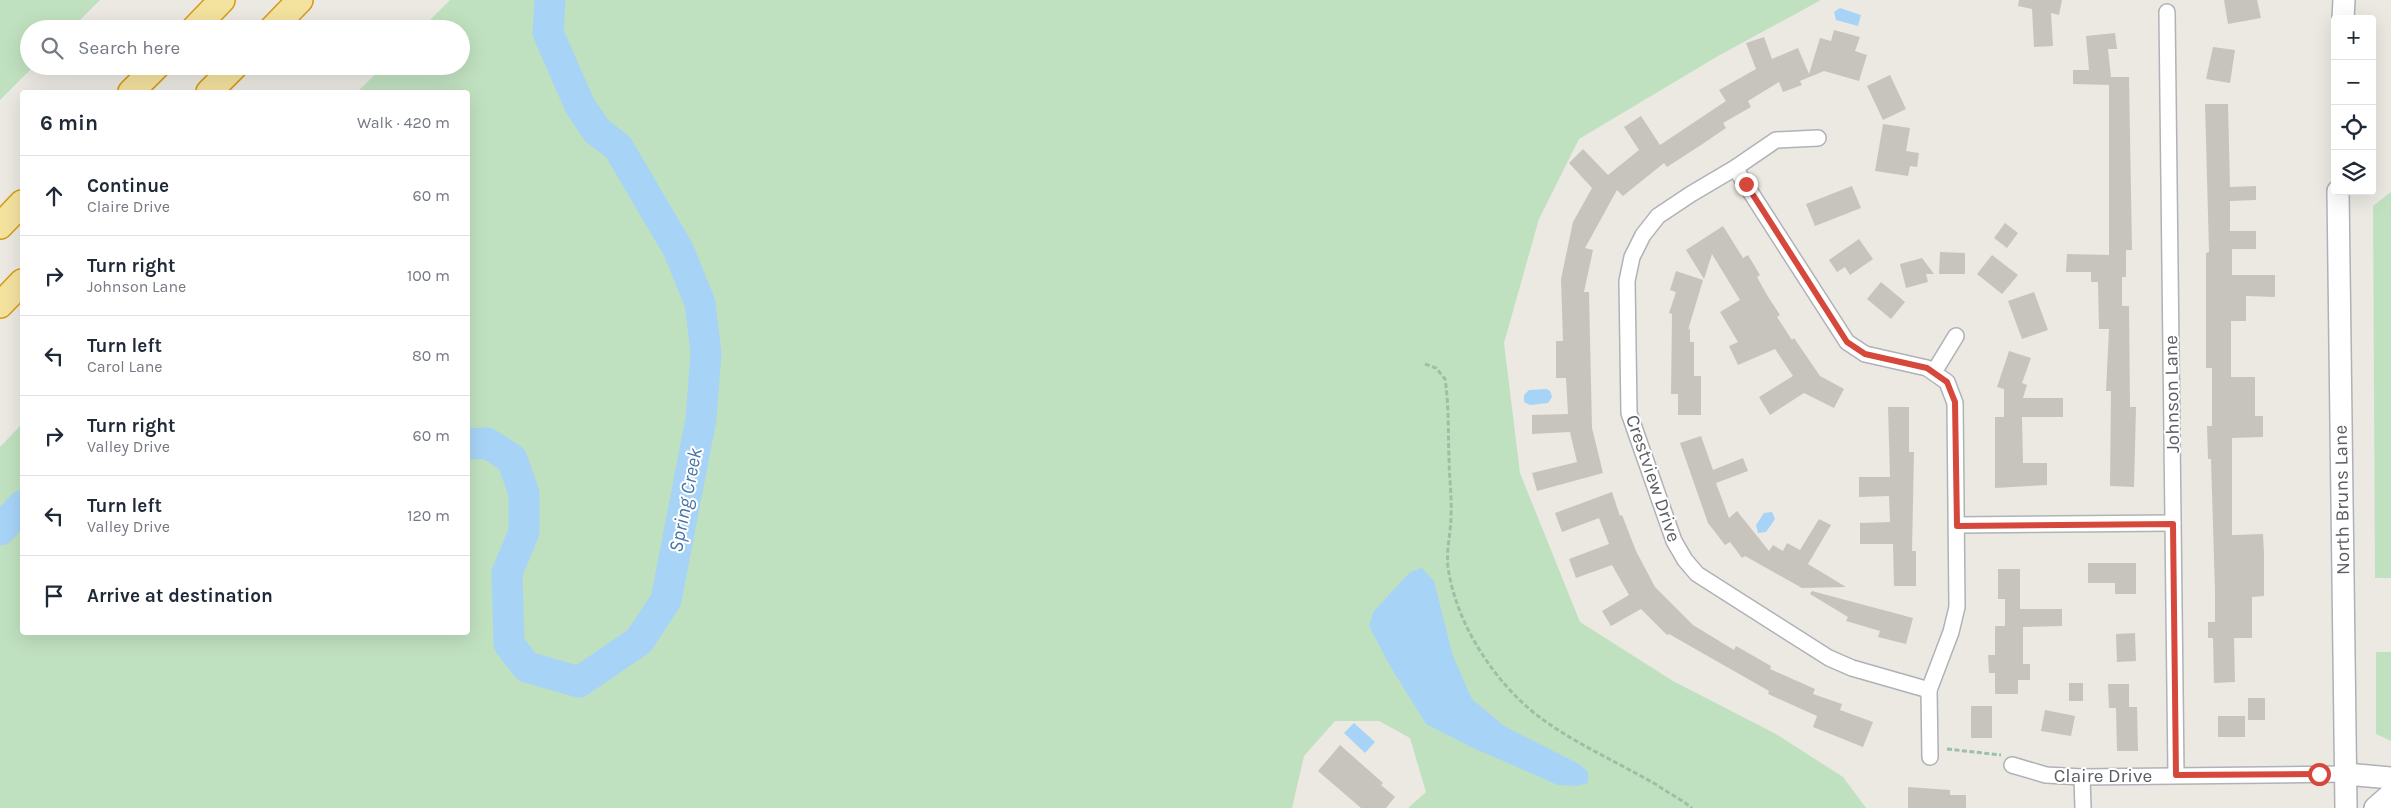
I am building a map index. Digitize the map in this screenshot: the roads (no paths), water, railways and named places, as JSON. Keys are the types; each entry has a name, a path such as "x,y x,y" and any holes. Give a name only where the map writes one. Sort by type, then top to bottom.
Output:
{"highway":[{"path":"203,20 222,0"},
{"path":"281,20 300,0"},
{"path":"133,90 148,75"},
{"path":"211,90 226,75"},
{"path":"0,226 20,205"},
{"path":"0,305 20,284"}],"main road":[{"path":"2344,0 2344,15"},
{"name":"North Bruns Lane","path":"2338,195 2346,808"},
{"path":"2346,774 2391,778"},
{"path":"2375,808 2391,794"}],"street":[{"name":"Johnson Lane","path":"2167,12 2176,775"},
{"name":"Crestview Drive","path":"1818,138 1776,140 1658,216 1643,235 1632,257 1627,281 1629,413 1674,541 1685,560 1697,574 1829,658 1852,668 1929,690"},
{"path":"1735,168 1847,342 1865,354 1927,368 1947,382 1955,402 1957,607 1951,632 1929,690 1930,756"},
{"path":"1934,372 1956,336"},
{"path":"1957,526 2173,524"},
{"name":"Claire Drive","path":"2009,760 2046,775 2346,774"},
{"path":"2082,776 2082,808"}],"water":[{"path":"1840,8 1861,15 1858,26 1836,20 1834,12"},
{"path":"1547,389 1552,397 1548,403 1530,405 1524,402 1524,395 1529,390"},
{"path":"1772,512 1775,519 1766,532 1758,533 1756,525 1764,513"},
{"path":"1422,568 1434,581 1453,656 1472,699 1504,726 1579,764 1588,772 1588,783 1577,786 1558,785 1471,747 1426,724 1390,666 1369,626 1373,612 1410,572"},
{"path":"1354,723 1375,742 1365,753 1344,733"}],"waterway":[{"name":"Spring Creek","path":"470,444 487,443 512,459 524,493 524,532 507,573 509,644 527,667 579,682 639,641 666,600 701,419 706,353 700,303 678,249 618,147 597,131 580,106 548,33 550,0"},
{"name":"Spring Creek","path":"0,530 20,508"}]}
